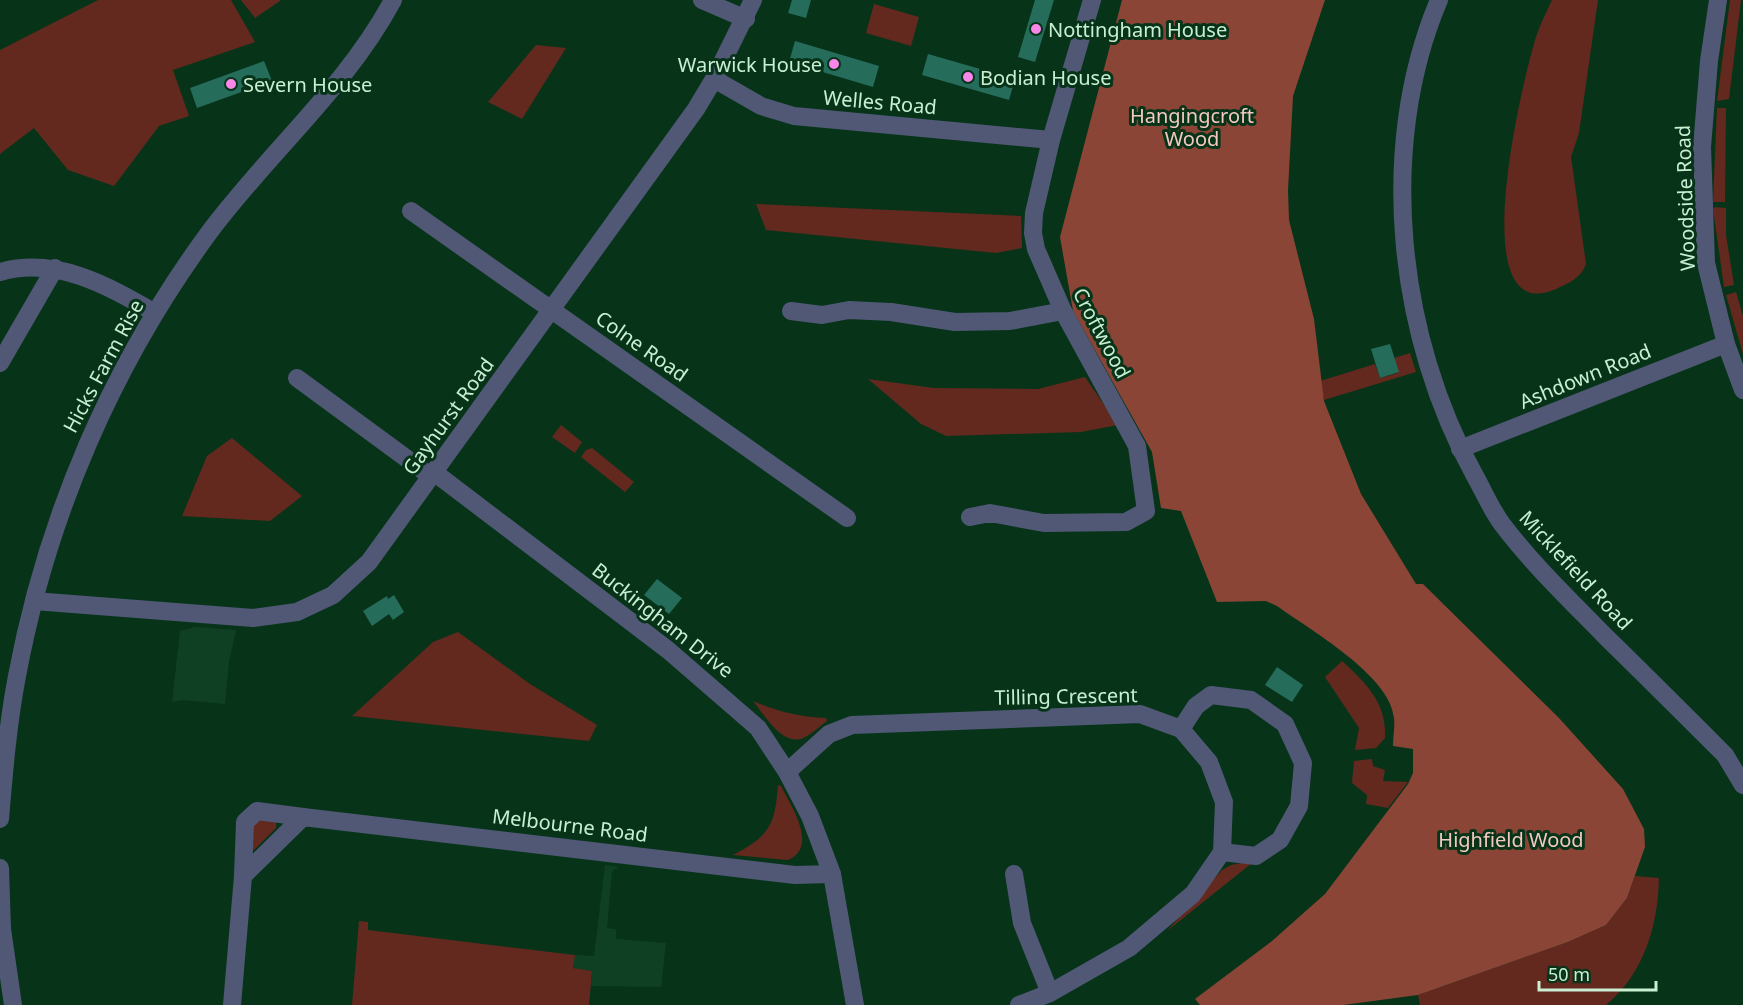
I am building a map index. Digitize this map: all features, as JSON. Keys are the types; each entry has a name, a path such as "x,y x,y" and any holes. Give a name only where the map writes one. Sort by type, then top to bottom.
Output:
{"street":[{"name":"Hicks Farm Rise","path":"0,819 3,748 16,676 34,601 58,514 86,445 117,380 155,313 207,235 242,189 349,68 378,27 393,0"},
{"path":"702,0 746,19"},
{"name":"Gayhurst Road","path":"34,601 253,618 297,612 333,596 369,562 696,109 746,19 753,0"},
{"name":"Croftwood","path":"970,517 990,513 1044,523 1126,522 1146,511 1137,446 1063,311 1036,249 1033,233 1034,213 1051,140 1092,0"},
{"name":"Micklefield Road","path":"1439,0 1410,99 1401,174 1412,307 1425,360 1460,449 1500,521 1536,566 1725,755 1743,785"},
{"name":"Woodside Road","path":"1718,0 1709,61 1702,147 1706,263 1726,344 1743,390"},
{"name":"Welles Road","path":"714,79 760,106 794,116 1051,140"},
{"name":"Colne Road","path":"411,211 847,518"},
{"path":"0,272 20,266 55,268 109,286 155,313"},
{"path":"0,363 55,268"},
{"path":"791,311 822,315 849,310 891,312 955,321 1010,321 1063,311"},
{"name":"Ashdown Road","path":"1460,449 1726,344"},
{"name":"Buckingham Drive","path":"297,378 432,474 439,476 668,650 727,698 758,728 787,772 810,816 832,874 855,1005"},
{"path":"1019,1005 1050,993 1129,948 1193,894 1222,852 1256,856 1280,840 1299,806 1303,763 1285,724 1251,700 1211,695 1196,706 1181,729"},
{"name":"Tilling Crescent","path":"787,772 829,734 852,725 1140,714 1181,729 1209,762 1224,802 1222,852"},
{"name":"Melbourne Road","path":"232,1005 243,876 245,822 257,811 795,875 832,874"},
{"path":"243,876 303,817"},
{"path":"0,868 1,906 13,1005"},
{"path":"1014,873 1022,922 1050,993"}],"shaded area":[{"path":"98,0 231,0 255,42 173,70 189,116 159,126 114,186 68,170 34,128 0,154 0,50"},
{"path":"241,0 280,0 280,1 255,18"},
{"path":"1552,0 1598,0 1579,133 1571,157 1586,264 1578,276 1561,287 1527,292 1511,272 1505,236 1506,191 1512,142 1530,57"},
{"path":"1730,0 1741,0 1729,99 1717,101"},
{"path":"874,4 919,17 911,46 866,33"},
{"path":"536,45 566,48 522,119 488,102"},
{"path":"1717,108 1726,108 1725,202 1713,202"},
{"path":"756,204 1021,216 1022,248 996,253 766,230"},
{"path":"1715,207 1726,208 1726,235 1734,285 1724,287 1713,209"},
{"path":"1736,292 1743,316 1743,354 1726,295"},
{"path":"1410,353 1416,372 1324,400 1320,381 1375,364 1380,378 1398,373 1394,358"},
{"path":"1085,377 1118,425 1081,432 946,436 921,424 868,379 934,388 1038,389"},
{"path":"561,425 582,442 575,453 552,437"},
{"path":"232,438 302,496 270,521 182,516 207,456"},
{"path":"592,448 634,482 625,492 581,457 586,450"},
{"path":"196,627 236,630 229,662 225,704 183,700 172,702 180,631"},
{"path":"458,632 530,684 597,725 589,741 352,716 433,642"},
{"path":"1342,661 1367,686 1379,704 1385,726 1385,738 1376,748 1355,750 1359,728 1325,677"},
{"path":"753,701 788,713 826,718 827,721 812,733 795,740 774,728"},
{"path":"1372,759 1373,766 1385,770 1383,781 1408,782 1388,808 1366,804 1367,795 1352,783 1354,761"},
{"path":"778,785 781,786 800,826 801,846 797,854 788,860 733,855 755,842 768,828 775,811"},
{"path":"252,819 276,821 276,828 254,850 251,849"},
{"path":"1252,863 1167,931 1222,870 1231,865"},
{"path":"605,865 619,867 612,871 607,928 616,929 616,939 666,943 661,987 591,986 592,971 573,968 575,955 594,956"},
{"path":"1635,876 1659,878 1652,931 1639,964 1630,979 1606,1005 1420,1005 1418,995 1568,942 1606,925 1627,898"},
{"path":"359,921 368,922 368,930 575,955 573,968 592,971 589,1005 352,1005"}],"green space":[{"name":"Highfield Wood","path":"1122,0 1325,0 1293,96 1288,190 1289,220 1314,319 1324,401 1361,494 1416,584 1423,584 1559,718 1623,789 1644,829 1645,847 1627,898 1606,925 1568,942 1418,995 1343,1005 1200,1005 1195,999 1272,941 1325,894 1408,784 1413,773 1413,749 1393,746 1394,718 1389,702 1379,686 1346,655 1277,606 1266,601 1217,602 1181,511 1161,508 1152,452 1073,311 1060,237"}],"building":[{"path":"792,0 811,0 806,18 788,13"},
{"name":"Nottingham House","path":"1035,0 1054,0 1035,62 1018,57"},
{"name":"Warwick House","path":"795,41 879,66 873,87 789,62"},
{"name":"Bodian House","path":"928,54 1015,79 1009,100 922,75"},
{"name":"Severn House","path":"264,61 272,81 197,108 190,88"},
{"path":"1390,344 1399,372 1380,378 1371,349"},
{"path":"657,579 682,598 669,614 644,595"},
{"path":"394,595 404,612 393,620 389,614 372,626 363,611 387,596 388,599"},
{"path":"1277,667 1303,685 1292,702 1265,685"}],"place":[{"name":"Nottingham House","path":"1036,29"},
{"name":"Warwick House","path":"834,64"},
{"name":"Bodian House","path":"968,77"},
{"name":"Severn House","path":"231,84"}],"park label":[{"name":"Hangingcroft Wood","path":"1192,126"}]}
